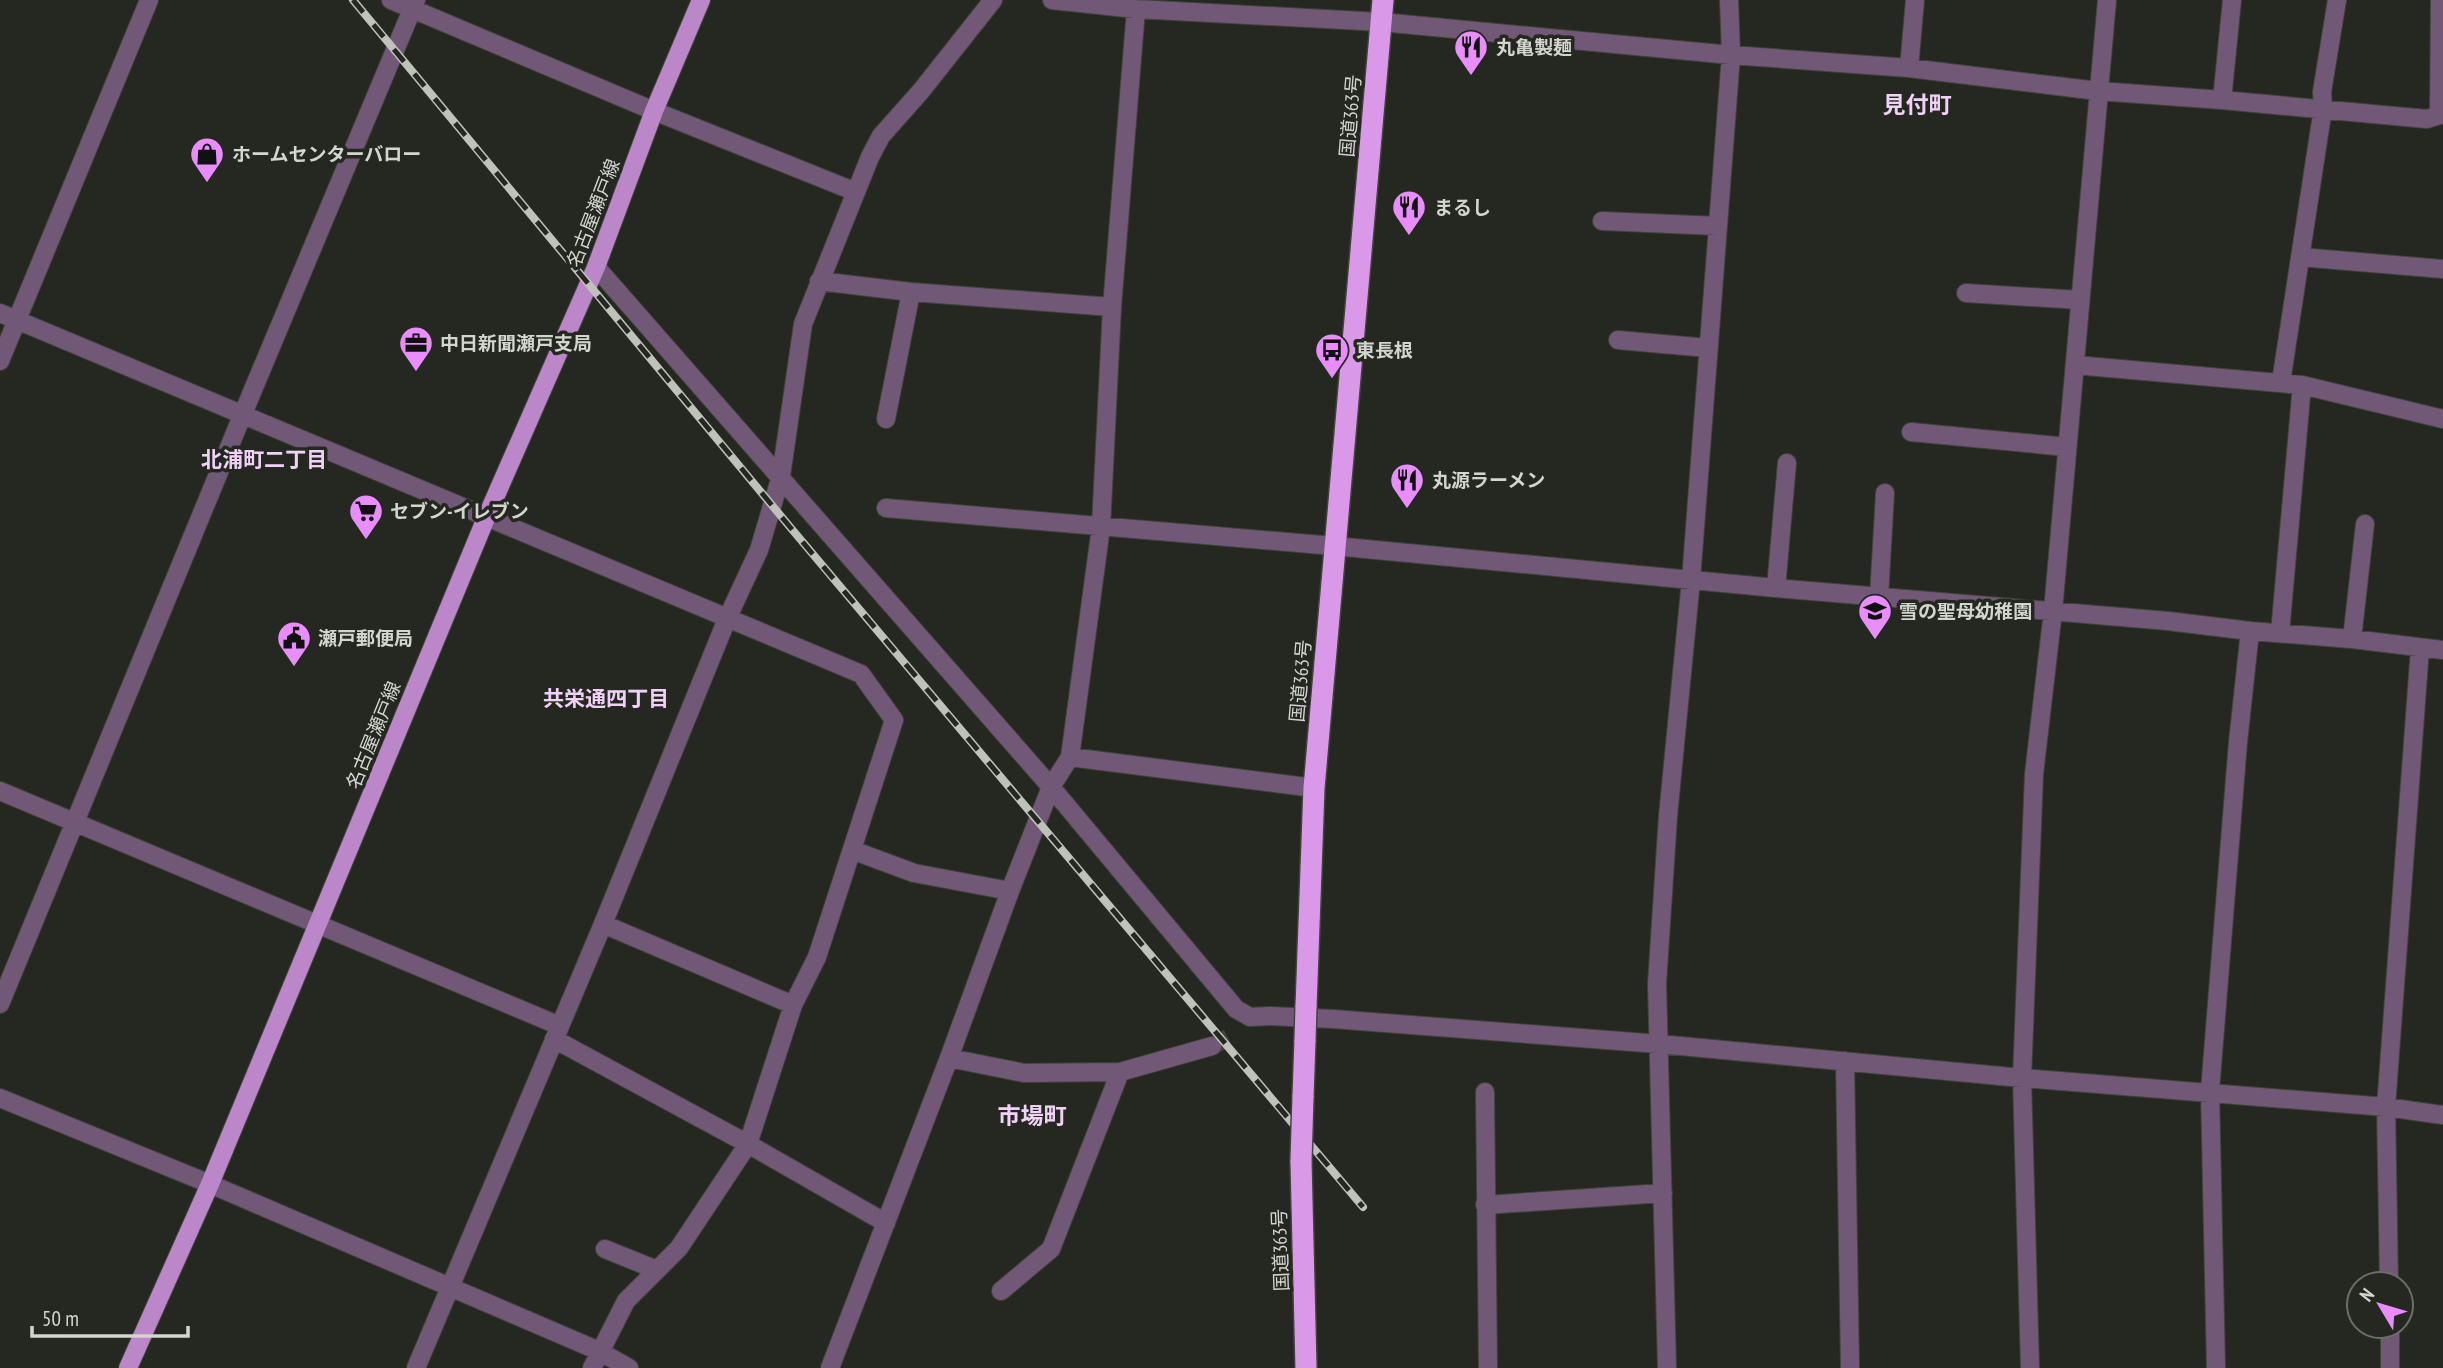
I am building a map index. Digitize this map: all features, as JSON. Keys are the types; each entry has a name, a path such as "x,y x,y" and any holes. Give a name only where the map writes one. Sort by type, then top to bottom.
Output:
{"highway":[{"name":"国道363号","path":"1307,1368 1301,1161 1314,788 1383,0"}],"main road":[{"name":"名古屋瀬戸線","path":"128,1368 210,1184 486,518 597,267 654,111 702,0"}],"street":[{"path":"0,361 149,0"},
{"path":"391,0 414,4 654,111 856,192"},
{"path":"415,1368 603,924 727,619 759,550 781,476 803,324 870,157 881,136 921,91 992,0"},
{"path":"1052,0 1136,9 1381,22 1731,55 1909,68 2098,91 2323,108 2427,119 2441,114 2440,0"},
{"path":"1667,1368 1657,984 1668,816 1691,580 1731,55 1729,0"},
{"path":"1909,68 1915,0"},
{"path":"2030,1368 2022,1078 2034,774 2053,611 2107,0"},
{"path":"2222,100 2232,0"},
{"path":"2281,382 2337,0"},
{"path":"0,1004 414,4"},
{"path":"830,1368 1010,891 1051,787 1070,757 1101,527 1112,307 1136,9"},
{"path":"1602,221 1718,226"},
{"path":"2300,257 2443,269"},
{"path":"597,267 1051,787 1236,1009 1250,1017 1332,1019 1659,1044 2022,1078 2210,1091 2386,1107 2443,1115"},
{"path":"819,281 911,292 1112,307"},
{"path":"886,419 911,292"},
{"path":"1966,293 2080,300"},
{"path":"0,313 861,674 894,720 817,957 793,1005 748,1144 679,1248 626,1301 595,1360"},
{"path":"1618,340 1708,348"},
{"path":"2075,365 2302,385 2443,419"},
{"path":"2280,633 2302,385"},
{"path":"1911,432 2067,447"},
{"path":"1776,588 1787,463"},
{"path":"1879,597 1885,494"},
{"path":"886,508 1334,545 1776,588 2168,621 2443,650"},
{"path":"2352,639 2365,524"},
{"path":"2216,1368 2210,1091 2238,742 2250,631"},
{"path":"2389,1270 2386,1107 2420,648"},
{"path":"1070,757 1314,788"},
{"path":"0,791 318,923 557,1032 886,1223"},
{"path":"852,850 914,873 1010,891"},
{"path":"603,924 793,1005"},
{"path":"949,1058 1024,1073 1120,1072 1212,1046"},
{"path":"1845,1062 1850,1368"},
{"path":"1001,1291 1051,1249 1120,1072"},
{"path":"1485,1092 1488,1368"},
{"path":"0,1098 210,1184 449,1288 595,1360 629,1368"},
{"path":"1485,1205 1663,1193"},
{"path":"604,1249 657,1270"},
{"path":"2390,1340 2390,1368"}],"tunnel":[{"path":"1212,1046 1236,1034"}],"railway":[{"path":"353,0 790,527 1363,1207"}],"place":[{"name":"丸亀製麺","path":"1471,77"},
{"name":"ホームセンターバロー","path":"207,184"},
{"name":"まるし","path":"1409,237"},
{"name":"中日新聞瀬戸支局","path":"416,373"},
{"name":"東長根","path":"1332,380"},
{"name":"丸源ラーメン","path":"1407,510"},
{"name":"セブン-イレブン","path":"366,541"},
{"name":"雪の聖母幼稚園","path":"1875,641"},
{"name":"瀬戸郵便局","path":"294,668"}],"district":[{"name":"見付町","path":"1917,105"},
{"name":"北浦町二丁目","path":"264,460"},
{"name":"共栄通四丁目","path":"606,699"},
{"name":"市場町","path":"1032,1116"}]}
